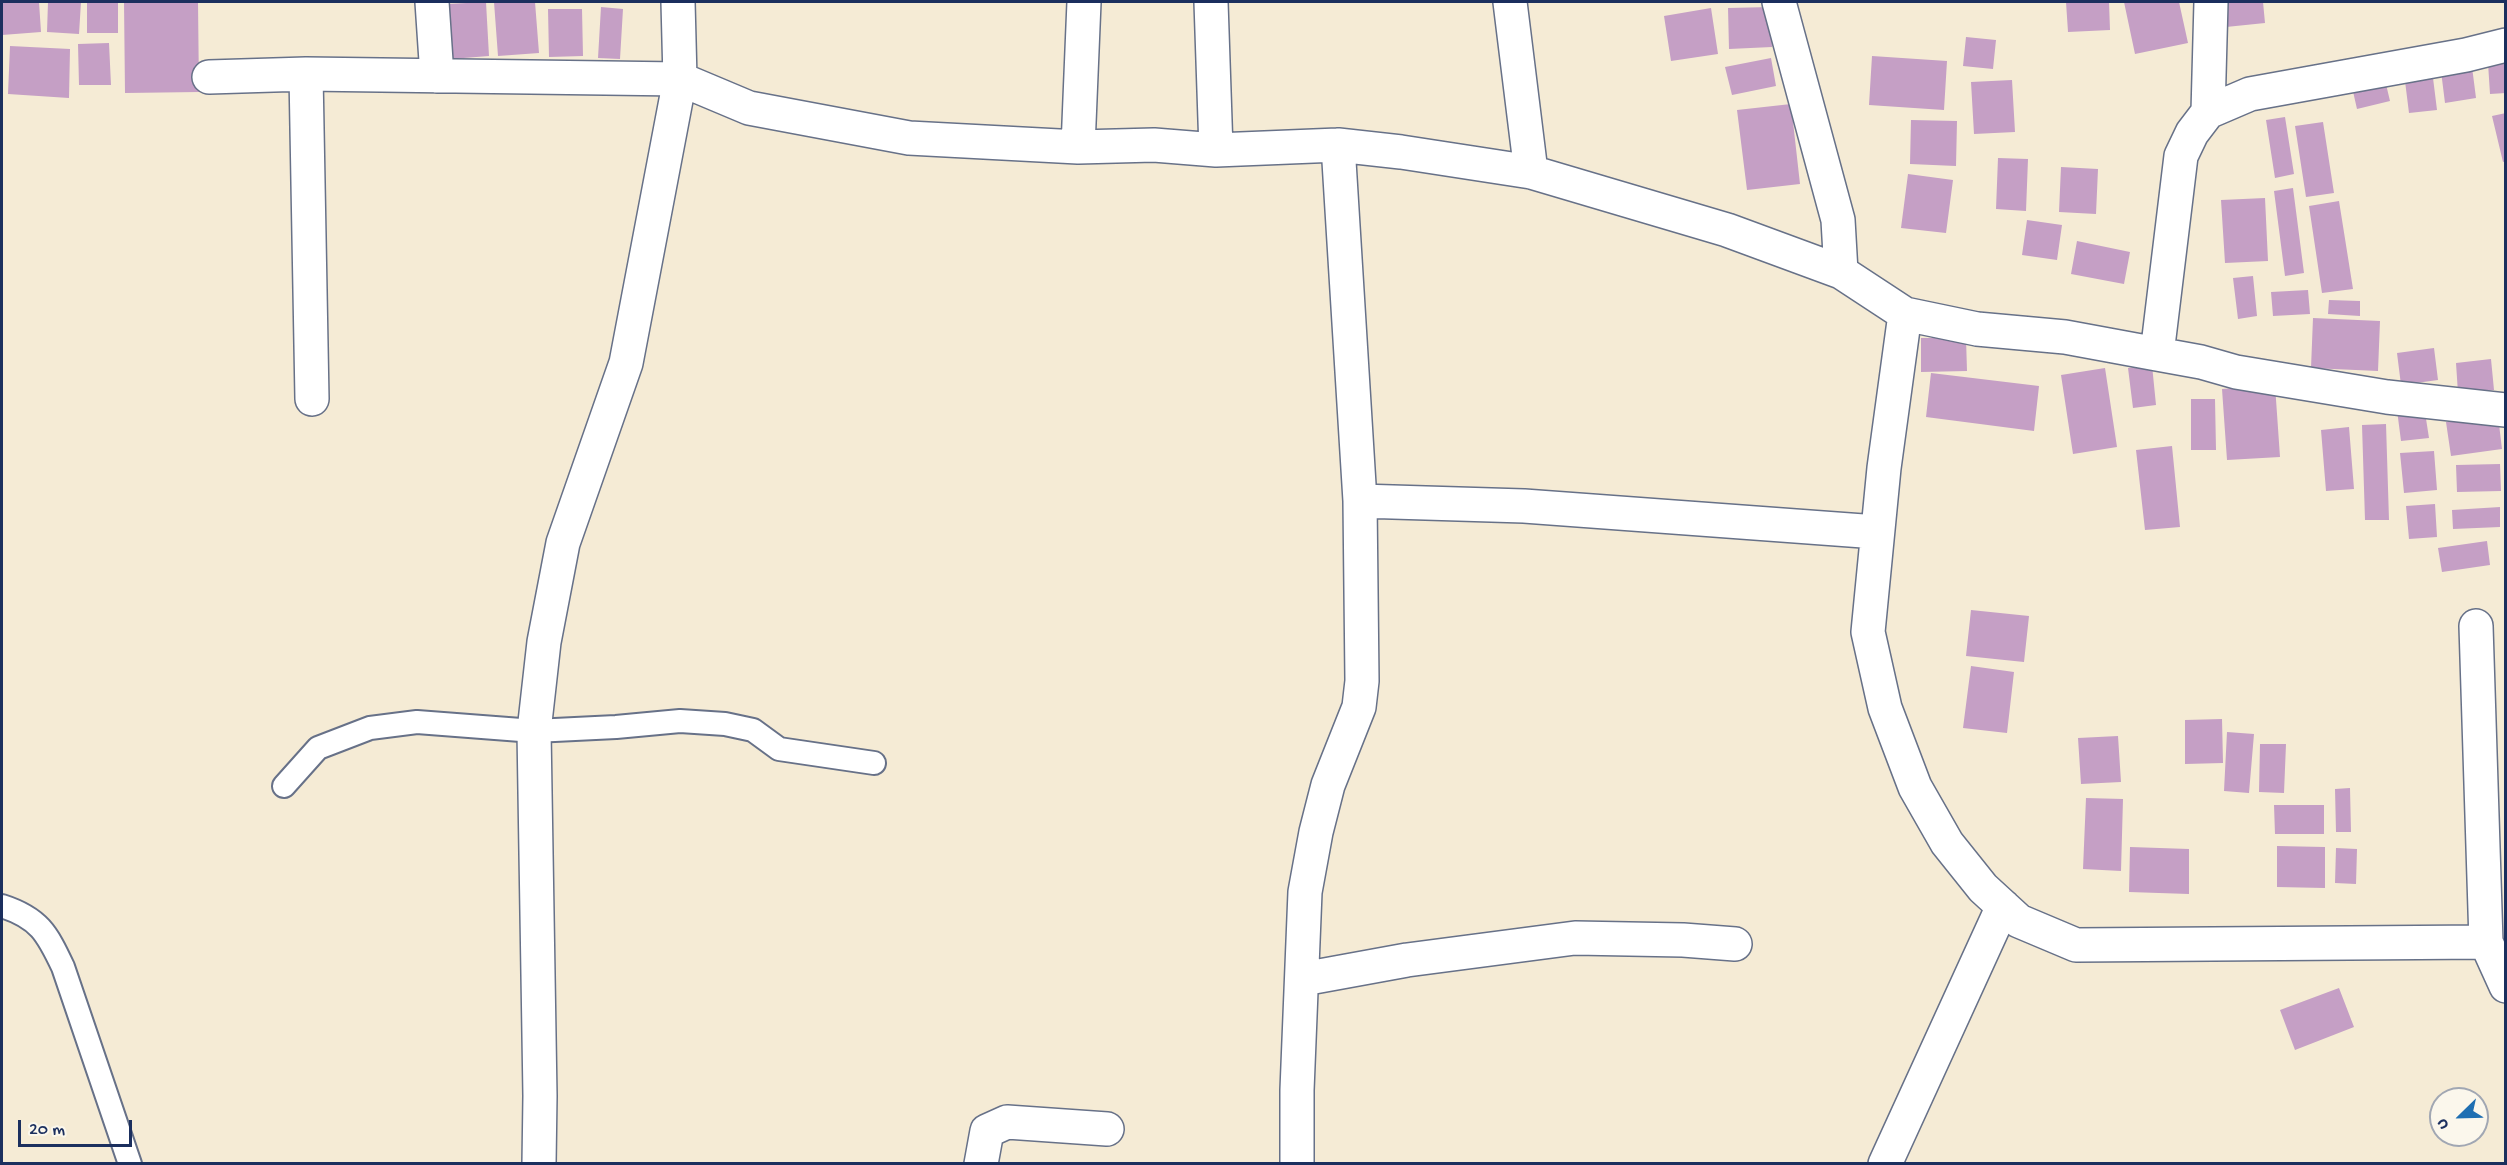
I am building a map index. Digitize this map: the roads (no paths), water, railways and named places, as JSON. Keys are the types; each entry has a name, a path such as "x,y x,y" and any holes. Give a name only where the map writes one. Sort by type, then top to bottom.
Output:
{"street":[{"path":"432,2 436,76"},
{"path":"539,1164 534,731 544,642 563,543 626,363 680,79 678,2"},
{"path":"1078,147 1084,2"},
{"path":"1211,2 1216,150"},
{"path":"1510,2 1531,172"},
{"path":"1779,2 1838,220 1841,272"},
{"path":"2208,112 2211,2"},
{"path":"2157,354 2181,156 2192,133 2208,112 2250,94 2466,55 2505,45"},
{"path":"306,74 312,399"},
{"path":"209,76 306,74 680,79 749,108 909,138 1078,147 1154,145 1216,150 1338,145 1401,152 1531,172 1727,230 1841,272 1905,314 1977,329 2065,337 2201,362 2236,372 2387,397 2505,410"},
{"path":"1297,1164 1305,892 1316,832 1328,785 1359,707 1362,681 1360,501 1338,145"},
{"path":"1905,314 1877,532 1868,632 1885,708 1915,787 1947,843 1983,888 2019,921 2076,945 2486,942"},
{"path":"1360,501 1524,506 1877,532"},
{"path":"2476,626 2486,942 2505,986"},
{"path":"1885,1164 2003,906"},
{"path":"1304,979 1407,960 1575,938 1683,940 1735,944"},
{"path":"981,1164 987,1131 1007,1122 1107,1129"}],"lane":[{"path":"284,786 318,748 370,728 417,722 534,731 680,721 725,724 753,730 779,749 874,763"},
{"path":"2,906 39,925 52,944 63,968 130,1164"}]}
